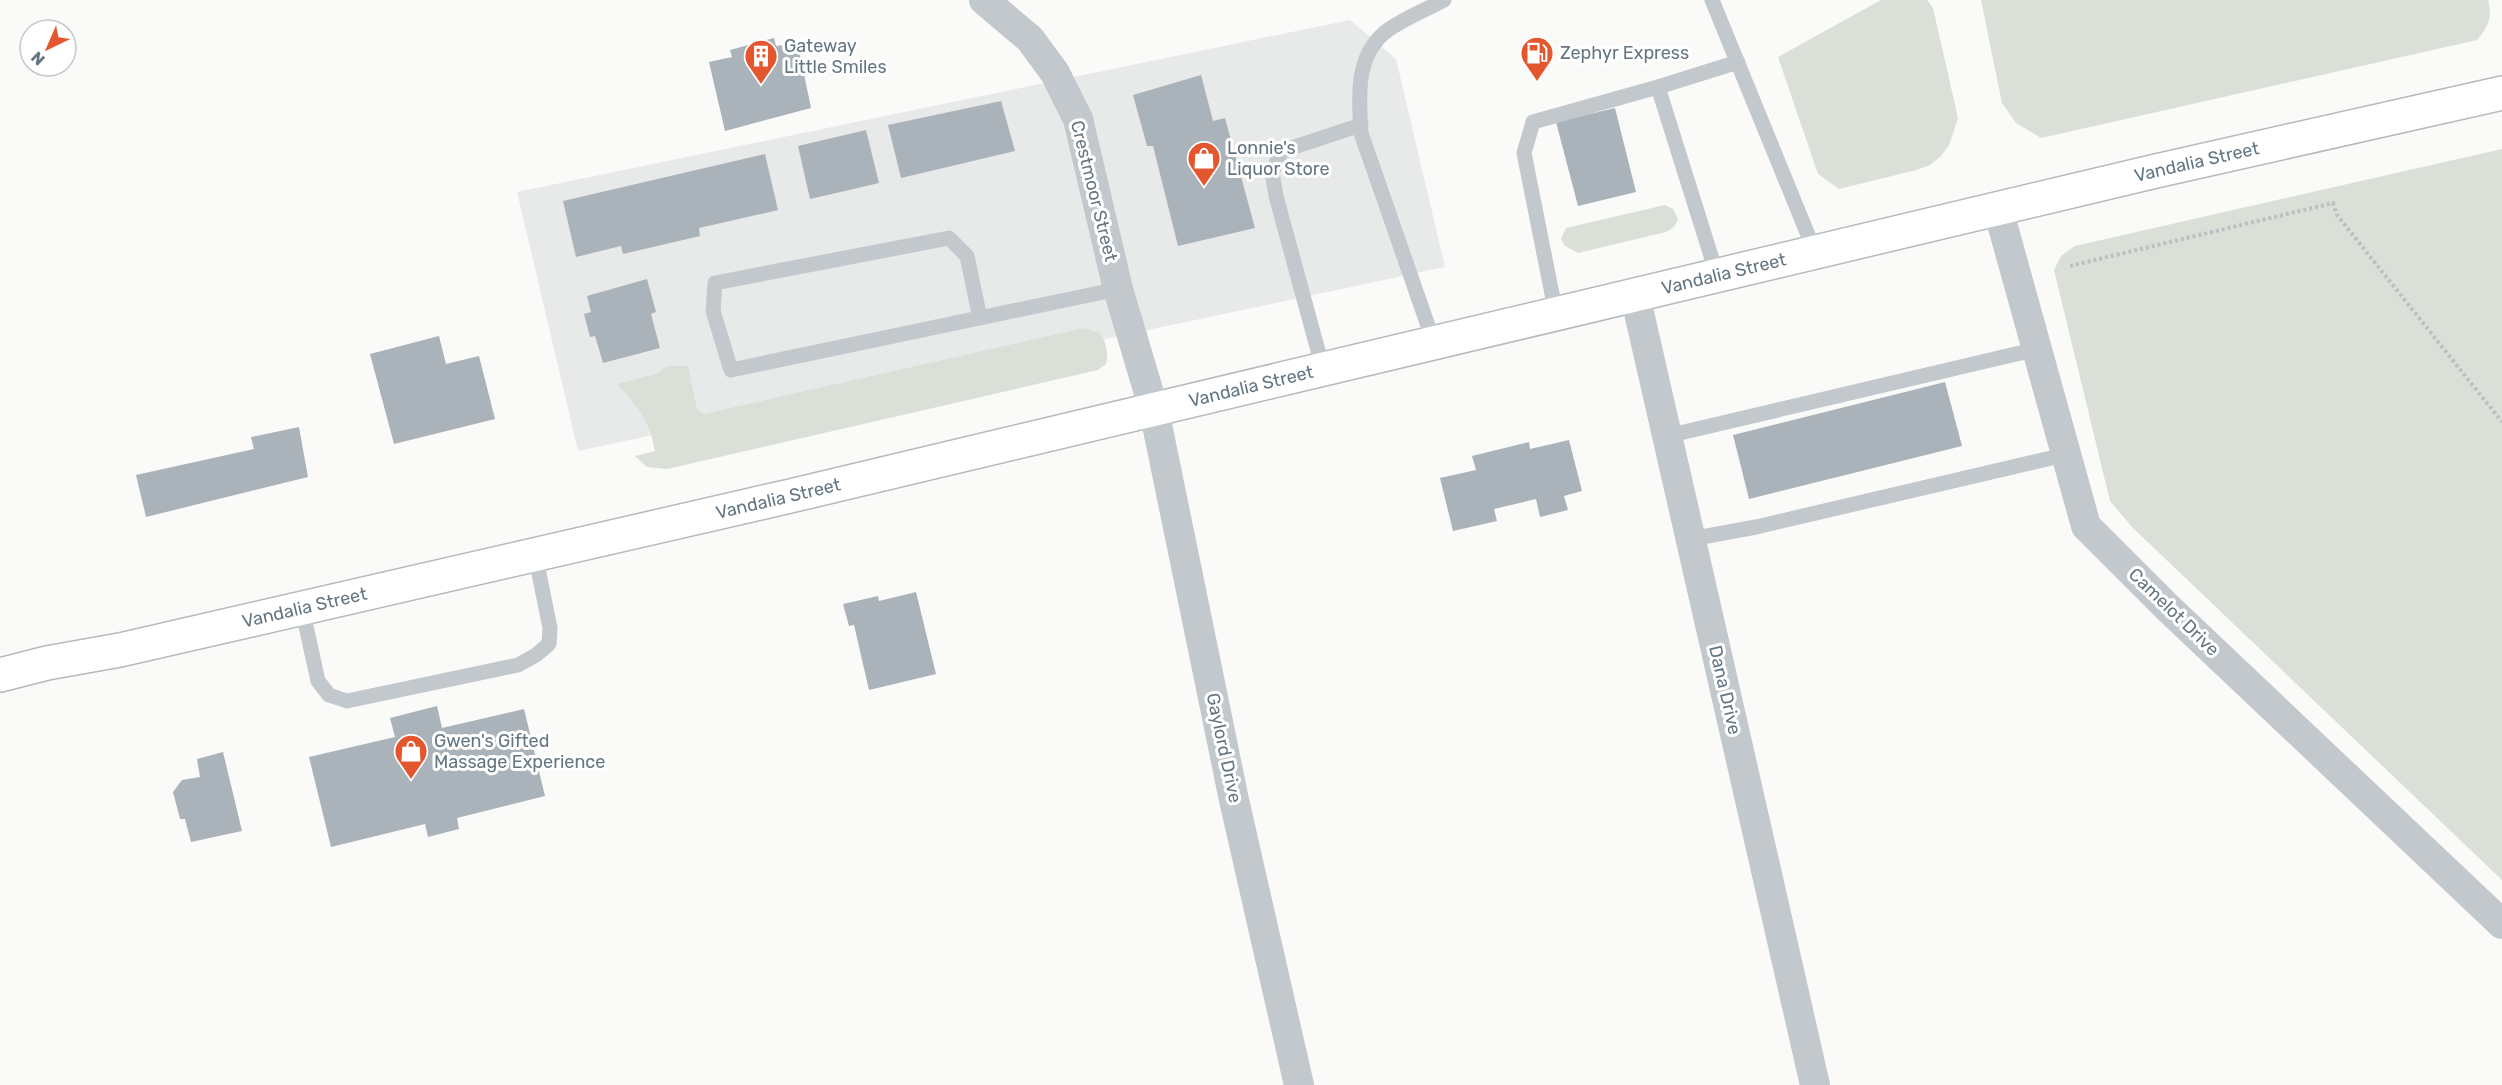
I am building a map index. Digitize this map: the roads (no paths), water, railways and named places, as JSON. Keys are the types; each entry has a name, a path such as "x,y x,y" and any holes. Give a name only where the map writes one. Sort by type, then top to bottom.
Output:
{"main road":[{"name":"Vandalia Street","path":"0,675 47,663 120,650 786,498 1998,208 2502,93"}],"street":[{"name":"Crestmoor Street","path":"984,0 1030,39 1055,73 1078,119 1118,289 1154,410"},
{"name":"Camelot Drive","path":"1998,208 2064,455 2086,526 2167,607 2502,924"},
{"name":"Dana Drive","path":"1635,295 1815,1085"},
{"name":"Gaylord Drive","path":"1154,410 1234,800 1299,1085"}],"lane":[{"path":"1434,343 1361,133 1358,101 1368,52 1384,33 1444,0"},
{"path":"1712,0 1815,252"},
{"path":"1556,314 1524,153 1533,122 1738,62"},
{"path":"1658,87 1718,275"},
{"path":"1323,369 1276,196 1272,172 1282,151 1361,125"},
{"path":"980,318 967,256 949,238 715,283 713,311 731,370 980,318 1118,289"},
{"path":"1667,436 2037,349"},
{"path":"1691,539 1756,527 2064,455"},
{"path":"302,608 318,681 329,695 347,701 518,665 536,655 549,644 550,628 535,554"}],"place":[{"name":"Zephyr Express","path":"1537,82"},
{"name":"Gateway Little Smiles","path":"761,85"},
{"name":"Lonnie's Liquor Store","path":"1204,187"},
{"name":"Gwen's Gifted Massage Experience","path":"411,780"}]}
